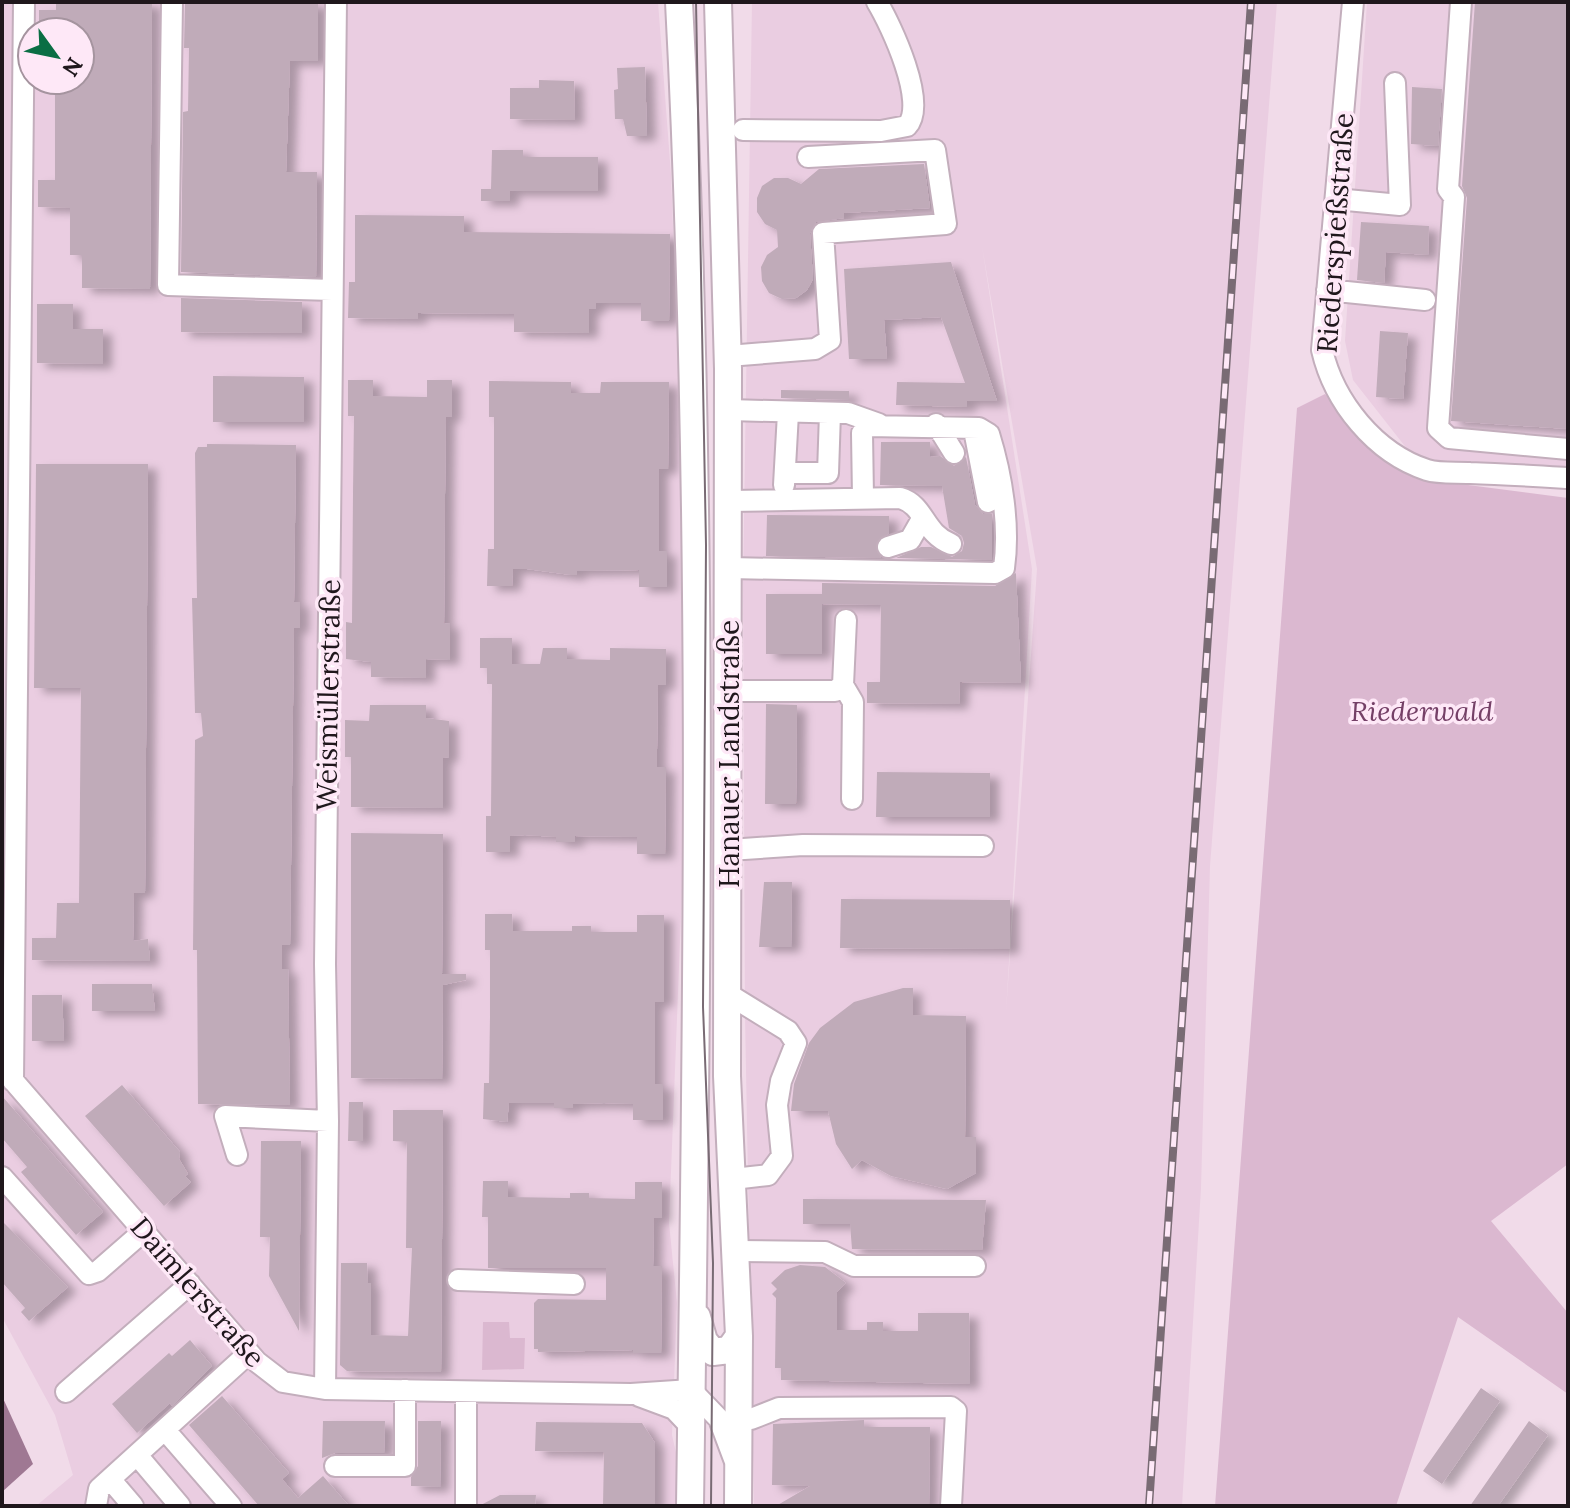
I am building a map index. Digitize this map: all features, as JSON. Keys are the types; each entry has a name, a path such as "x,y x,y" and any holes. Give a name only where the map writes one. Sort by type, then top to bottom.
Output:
{"main road":[{"name":"Hanauer Landstraße","path":"679,2 689,207 697,620 690,1506"},
{"name":"Hanauer Landstraße","path":"718,2 734,365 729,410 727,1076 737,1251 738,1506"},
{"path":"692,1298 704,1341 713,1352 729,1350 739,1336"}],"street":[{"path":"8,1082 24,2"},
{"path":"172,2 168,285 332,290"},
{"name":"Weismüllerstraße","path":"325,1389 328,1121 325,964 336,2"},
{"path":"743,130 881,131 907,126 915,107 912,85 877,2"},
{"name":"Riederspießstraße","path":"1353,2 1322,350 1331,382 1349,409 1385,445 1429,471 1568,478"},
{"path":"1461,2 1448,189 1454,197 1438,428 1449,438 1568,449"},
{"path":"1336,199 1400,205 1395,83"},
{"path":"734,365 815,349 830,340 823,233 946,224 935,150 808,157"},
{"path":"1327,290 1425,300"},
{"path":"729,410 856,414 879,424"},
{"path":"782,502 788,413"},
{"path":"786,473 828,473 830,413"},
{"path":"936,424 954,453"},
{"path":"729,568 995,573 1004,568 1008,543 989,434 974,427 936,424 868,426 862,433 868,484"},
{"path":"729,501 782,502 868,484 906,499 917,508 931,533 951,544"},
{"path":"888,547 910,540 922,519"},
{"path":"846,620 843,685 853,702 852,799"},
{"path":"729,691 835,691 843,685"},
{"path":"729,850 803,845 983,846"},
{"path":"728,994 788,1031 796,1043 781,1081 777,1105 782,1156 768,1175 733,1179"},
{"name":"Daimlerstraße","path":"8,1082 145,1230 249,1353 266,1371 283,1382 325,1389 466,1393 631,1394 691,1390"},
{"path":"237,1155 225,1116 328,1121"},
{"path":"2,1177 89,1274 98,1271 145,1230"},
{"path":"737,1251 825,1252 854,1266 975,1266"},
{"path":"458,1280 574,1284"},
{"path":"66,1392 190,1284"},
{"path":"96,1506 99,1489 249,1353"},
{"path":"335,1466 405,1466 405,1390"},
{"path":"691,1390 707,1404 723,1427 738,1479"},
{"path":"466,1393 466,1506"},
{"name":"Daimlerstraße","path":"631,1394 674,1409 691,1427"},
{"path":"739,1419 751,1419 779,1408 951,1407 956,1411 951,1506"},
{"path":"165,1430 231,1506"},
{"path":"137,1455 180,1506"},
{"path":"110,1479 133,1506"}],"shaded area":[{"path":"2,2 658,2 671,175 682,462 683,865 669,1223 677,1303 672,1435 679,1466 676,1506 36,1506 73,1475 55,1415 2,1317"},
{"path":"752,2 1277,2 1210,866 1201,1188 1182,1506 754,1506 745,1016 743,584","holes":["982,246 1037,569 1006,1012 1032,569"]},
{"path":"1367,2 1568,2 1568,469 1422,459 1411,454 1353,380 1345,341"},
{"path":"2,1396 33,1464 2,1492"}],"green space":[{"name":"Riederwald","path":"1325,394 1360,436 1414,478 1568,498 1568,1164 1491,1221 1568,1313 1568,1394 1458,1317 1396,1506 1215,1506 1297,408"},
{"path":"483,1322 509,1322 510,1338 525,1338 524,1369 482,1370"}],"building":[{"path":"56,2 152,2 150,289 82,288 82,255 70,255 70,208 38,207 38,180 55,180 55,96 96,96 96,16 39,16 39,10 56,10"},
{"path":"185,2 318,2 318,61 290,61 286,172 317,172 316,277 181,272 183,112 188,111 189,48 184,48"},
{"path":"1475,2 1568,3 1568,429 1451,421 1467,198 1462,186"},
{"path":"645,67 647,136 627,136 623,119 615,119 617,68"},
{"path":"539,80 574,81 575,120 510,119 510,88 539,88"},
{"path":"1412,87 1442,89 1438,146 1411,144"},
{"path":"492,150 523,150 523,157 598,157 598,191 510,191 510,201 481,201 481,189 491,189"},
{"path":"924,164 930,208 844,213 844,218 816,222 810,233 813,279 807,290 796,298 782,299 769,293 762,281 761,267 767,255 778,247 777,230 765,224 757,212 757,198 762,186 774,178 788,178 801,184 819,169"},
{"path":"355,215 464,216 464,232 670,234 669,321 641,321 641,303 596,303 596,309 589,309 589,333 514,332 514,314 418,313 418,319 348,318 349,282 355,282"},
{"path":"1361,222 1429,226 1428,255 1386,252 1384,283 1357,280"},
{"path":"951,262 997,401 967,401 967,407 896,405 897,382 965,383 941,317 884,320 887,359 849,359 844,269"},
{"path":"181,298 302,302 302,333 181,332"},
{"path":"37,304 73,304 73,329 103,329 103,364 37,363"},
{"path":"1380,331 1408,333 1403,399 1376,397"},
{"path":"213,376 304,377 304,422 213,422"},
{"path":"348,380 373,380 373,396 427,397 427,380 452,380 452,417 446,417 444,624 450,623 450,660 426,659 426,678 371,677 371,662 346,659 346,622 352,623 354,416 348,416"},
{"path":"489,381 571,382 571,393 600,393 601,382 669,382 668,469 659,469 659,551 667,551 667,587 639,587 639,570 577,571 577,575 571,575 527,569 513,569 512,586 487,586 488,549 494,549 494,417 489,417"},
{"path":"781,390 849,391 849,400 781,398"},
{"path":"881,442 930,442 930,457 940,456 954,466 966,457 975,505 983,514 992,514 992,560 896,558 921,547 931,547 952,557 962,551 964,543 962,536 949,528 942,486 880,485"},
{"path":"207,444 296,445 294,602 300,602 300,628 294,628 290,945 282,945 282,969 288,969 290,1105 198,1104 197,950 193,950 195,740 203,736 201,713 195,713 192,598 197,598 195,453 198,447 207,447"},
{"path":"36,464 148,464 145,893 134,893 133,941 148,939 150,961 32,960 32,938 56,938 57,903 79,903 81,688 34,688"},
{"path":"767,515 889,516 889,533 876,543 881,558 766,556"},
{"path":"1016,573 1021,683 960,682 959,704 867,703 867,682 880,682 881,605 822,604 822,654 766,654 766,594 822,594 822,583 995,586"},
{"path":"480,638 512,638 512,664 540,664 543,648 567,648 567,659 610,660 610,648 666,649 666,685 658,685 657,749 657,767 666,767 665,854 637,854 637,837 575,836 575,842 556,842 556,837 525,835 510,836 510,852 486,852 486,816 491,816 492,684 487,684 487,668 480,668"},
{"path":"766,704 797,705 796,804 765,804"},
{"path":"370,705 426,705 426,718 449,721 449,757 443,758 443,808 351,807 351,757 345,757 345,720 369,721"},
{"path":"877,772 990,773 990,817 876,817"},
{"path":"351,833 443,834 442,974 466,974 466,980 443,985 442,1079 351,1078"},
{"path":"764,882 792,882 791,947 759,947"},
{"path":"841,899 1010,900 1010,949 840,948"},
{"path":"485,914 512,914 513,931 572,931 572,926 591,926 591,932 637,932 637,915 664,915 664,1002 655,1002 655,1084 663,1084 663,1120 633,1120 633,1104 604,1103 554,1108 554,1103 509,1103 507,1122 483,1119 484,1083 489,1083 490,1016 490,950 485,950"},
{"path":"92,984 152,984 155,1011 92,1011"},
{"path":"913,988 913,1015 966,1016 965,1137 976,1137 976,1173 947,1189 891,1176 862,1160 852,1169 836,1144 828,1111 791,1111 794,1084 809,1043 820,1028 854,1002"},
{"path":"32,995 62,995 64,1041 32,1041"},
{"path":"122,1085 180,1152 179,1159 188,1174 185,1176 191,1182 164,1206 85,1116"},
{"path":"2,1096 103,1212 76,1235 21,1172 27,1167 2,1138"},
{"path":"349,1102 363,1102 363,1141 348,1141"},
{"path":"393,1110 443,1110 441,1372 347,1371 340,1365 341,1263 367,1263 368,1283 371,1283 371,1335 408,1336 412,1248 406,1248 407,1142 393,1141"},
{"path":"261,1141 301,1141 299,1331 269,1276 270,1237 260,1237"},
{"path":"483,1181 508,1181 508,1197 570,1198 570,1193 589,1193 589,1198 635,1199 635,1182 662,1182 662,1218 654,1218 653,1266 662,1266 661,1353 633,1353 633,1350 538,1352 534,1349 534,1303 538,1299 606,1300 606,1268 488,1268 488,1217 482,1217"},
{"path":"803,1199 986,1200 982,1250 852,1249 850,1224 803,1224"},
{"path":"2,1221 68,1287 29,1321 21,1312 25,1308 2,1282"},
{"path":"800,1265 825,1267 846,1283 837,1292 837,1330 867,1330 867,1322 883,1322 883,1331 918,1331 918,1313 969,1313 970,1384 781,1380 781,1368 775,1368 776,1298 772,1294 777,1289 771,1283 785,1270"},
{"path":"190,1340 212,1366 172,1406 170,1403 137,1433 112,1404 169,1353 172,1356"},
{"path":"1481,1388 1500,1401 1442,1484 1423,1471"},
{"path":"222,1396 289,1473 282,1479 298,1498 323,1476 349,1506 259,1506 189,1425"},
{"path":"864,1420 864,1427 930,1427 929,1506 776,1506 810,1486 772,1485 773,1424"},
{"path":"323,1421 385,1421 384,1453 335,1453 322,1458"},
{"path":"418,1421 441,1421 440,1487 411,1486 411,1477 418,1466"},
{"path":"1529,1421 1548,1435 1498,1506 1470,1506"},
{"path":"536,1422 642,1423 655,1443 655,1506 603,1506 604,1452 535,1451"},
{"path":"500,1495 536,1495 535,1506 479,1506"}],"tram line":[{"path":"696,2 706,545 703,1007 713,1263 711,1506"}],"railway":[{"path":"1149,1506 1251,2"}]}
